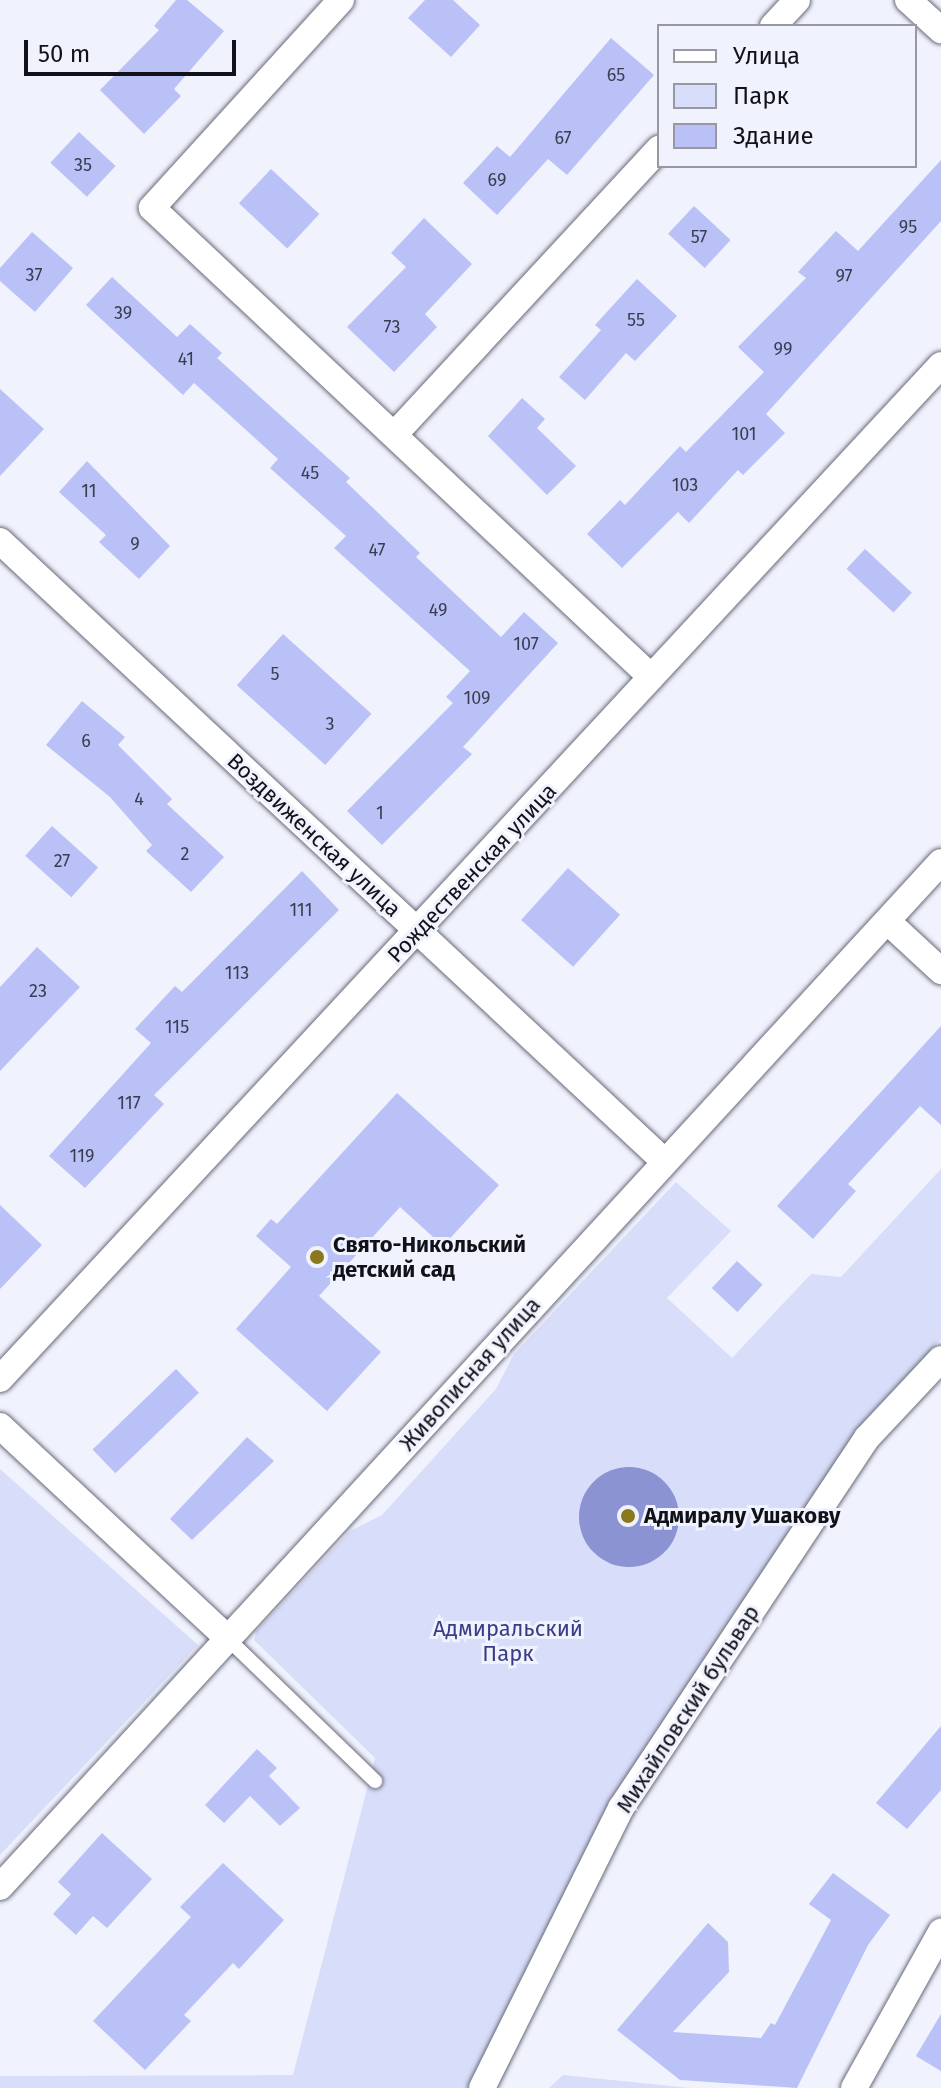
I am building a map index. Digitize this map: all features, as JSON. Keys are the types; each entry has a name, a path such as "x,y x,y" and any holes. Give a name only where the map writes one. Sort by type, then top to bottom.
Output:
{"street":[{"path":"341,0 152,208 651,677"},
{"path":"775,24 797,0"},
{"path":"908,0 941,30"},
{"path":"394,435 657,151"},
{"name":"Рождественская улица","path":"0,1379 941,365"},
{"name":"Воздвиженская улица","path":"0,541 664,1161"},
{"name":"Живописная улица","path":"0,1887 941,862"},
{"path":"887,921 941,971"},
{"name":"Михайловский бульвар","path":"482,2088 621,1808 867,1438 941,1359"},
{"path":"0,1426 227,1638"},
{"path":"854,2088 941,1932"}],"lane":[{"path":"227,1638 375,1781"}],"green space":[{"name":"Адмиральский Парк","path":"941,1169 941,1339 862,1424 615,1802 474,2088 0,2088 0,2076 293,2075 375,1758 254,1640 256,1631 350,1531 382,1515 496,1389 514,1354 676,1182 731,1231 667,1298 732,1358 811,1274 841,1277"},
{"path":"0,1469 198,1645 0,1855"},
{"path":"563,2075 690,2088 549,2088"}],"water":[{"path":"629,1467 648,1471 665,1481 675,1498 679,1517 675,1536 665,1553 648,1563 629,1567 610,1563 593,1553 583,1536 579,1517 583,1498 593,1481 610,1471"}],"building":[{"path":"176,0 187,0 224,31 174,89 181,96 144,134 100,90 159,30 154,26"},
{"path":"425,0 453,0 480,25 451,57 408,18"},
{"path":"611,38 654,75 567,175 548,159 497,215 463,183 497,146 510,157"},
{"path":"79,132 116,166 87,197 50,163"},
{"path":"941,160 941,221 766,414 785,433 743,475 738,470 689,523 678,512 622,568 587,534 620,500 625,505 680,446 686,452 764,372 738,347 806,278 798,272 836,231 858,251"},
{"path":"271,169 319,214 287,248 239,203"},
{"path":"694,206 731,240 705,268 668,234"},
{"path":"424,218 472,264 425,314 437,327 394,372 347,327 406,267 391,253"},
{"path":"32,232 73,268 35,312 0,281 0,268"},
{"path":"112,277 177,337 190,324 222,353 217,358 350,478 346,482 420,553 416,557 501,637 524,612 558,643 463,747 472,754 382,845 347,811 453,703 446,697 470,671 334,548 346,536 270,468 278,459 194,383 183,395 86,305"},
{"path":"637,279 677,316 635,361 626,353 585,400 559,377 601,330 595,325"},
{"path":"0,389 44,429 0,476"},
{"path":"522,398 545,419 537,428 576,466 547,495 488,436"},
{"path":"87,461 170,546 139,579 99,542 106,535 59,492"},
{"path":"865,549 912,593 893,612 847,569"},
{"path":"283,634 371,714 325,765 237,685"},
{"path":"82,701 125,737 118,745 172,799 167,804 224,857 191,892 146,851 152,845 110,797 46,745"},
{"path":"52,826 98,867 71,897 25,856"},
{"path":"568,868 620,915 573,967 521,920"},
{"path":"302,871 339,910 154,1095 164,1104 85,1188 49,1156 151,1043 135,1029 175,986 182,992"},
{"path":"37,947 80,987 0,1071 0,987"},
{"path":"941,1026 941,1125 920,1106 848,1184 856,1191 813,1239 777,1206"},
{"name":"Свято-Никольский детский сад","path":"397,1093 499,1185 443,1246 400,1207 319,1296 381,1352 327,1411 236,1329 291,1267 256,1236 271,1219 277,1224"},
{"path":"0,1205 42,1245 0,1289"},
{"path":"737,1261 763,1285 737,1312 712,1288"},
{"path":"176,1369 199,1393 115,1473 93,1450"},
{"path":"247,1437 274,1461 192,1540 170,1519"},
{"path":"941,1726 941,1790 907,1829 876,1803"},
{"path":"257,1749 277,1768 269,1776 300,1808 280,1826 250,1796 224,1823 205,1805"},
{"path":"102,1833 152,1879 107,1928 93,1916 76,1935 53,1914 71,1894 58,1882"},
{"path":"223,1863 284,1920 239,1969 233,1963 184,2015 191,2021 145,2070 93,2021 191,1917 180,1907"},
{"path":"833,1873 890,1915 868,1945 797,2088 680,2080 617,2030 708,1923 728,1942 729,1972 673,2032 761,2038 771,2023 775,2025 831,1920 809,1904"},
{"path":"941,2014 941,2071 916,2056"}],"place":[{"name":"Свято-Никольский детский сад","path":"317,1257"},
{"name":"Адмиралу Ушакову","path":"628,1516"}]}
